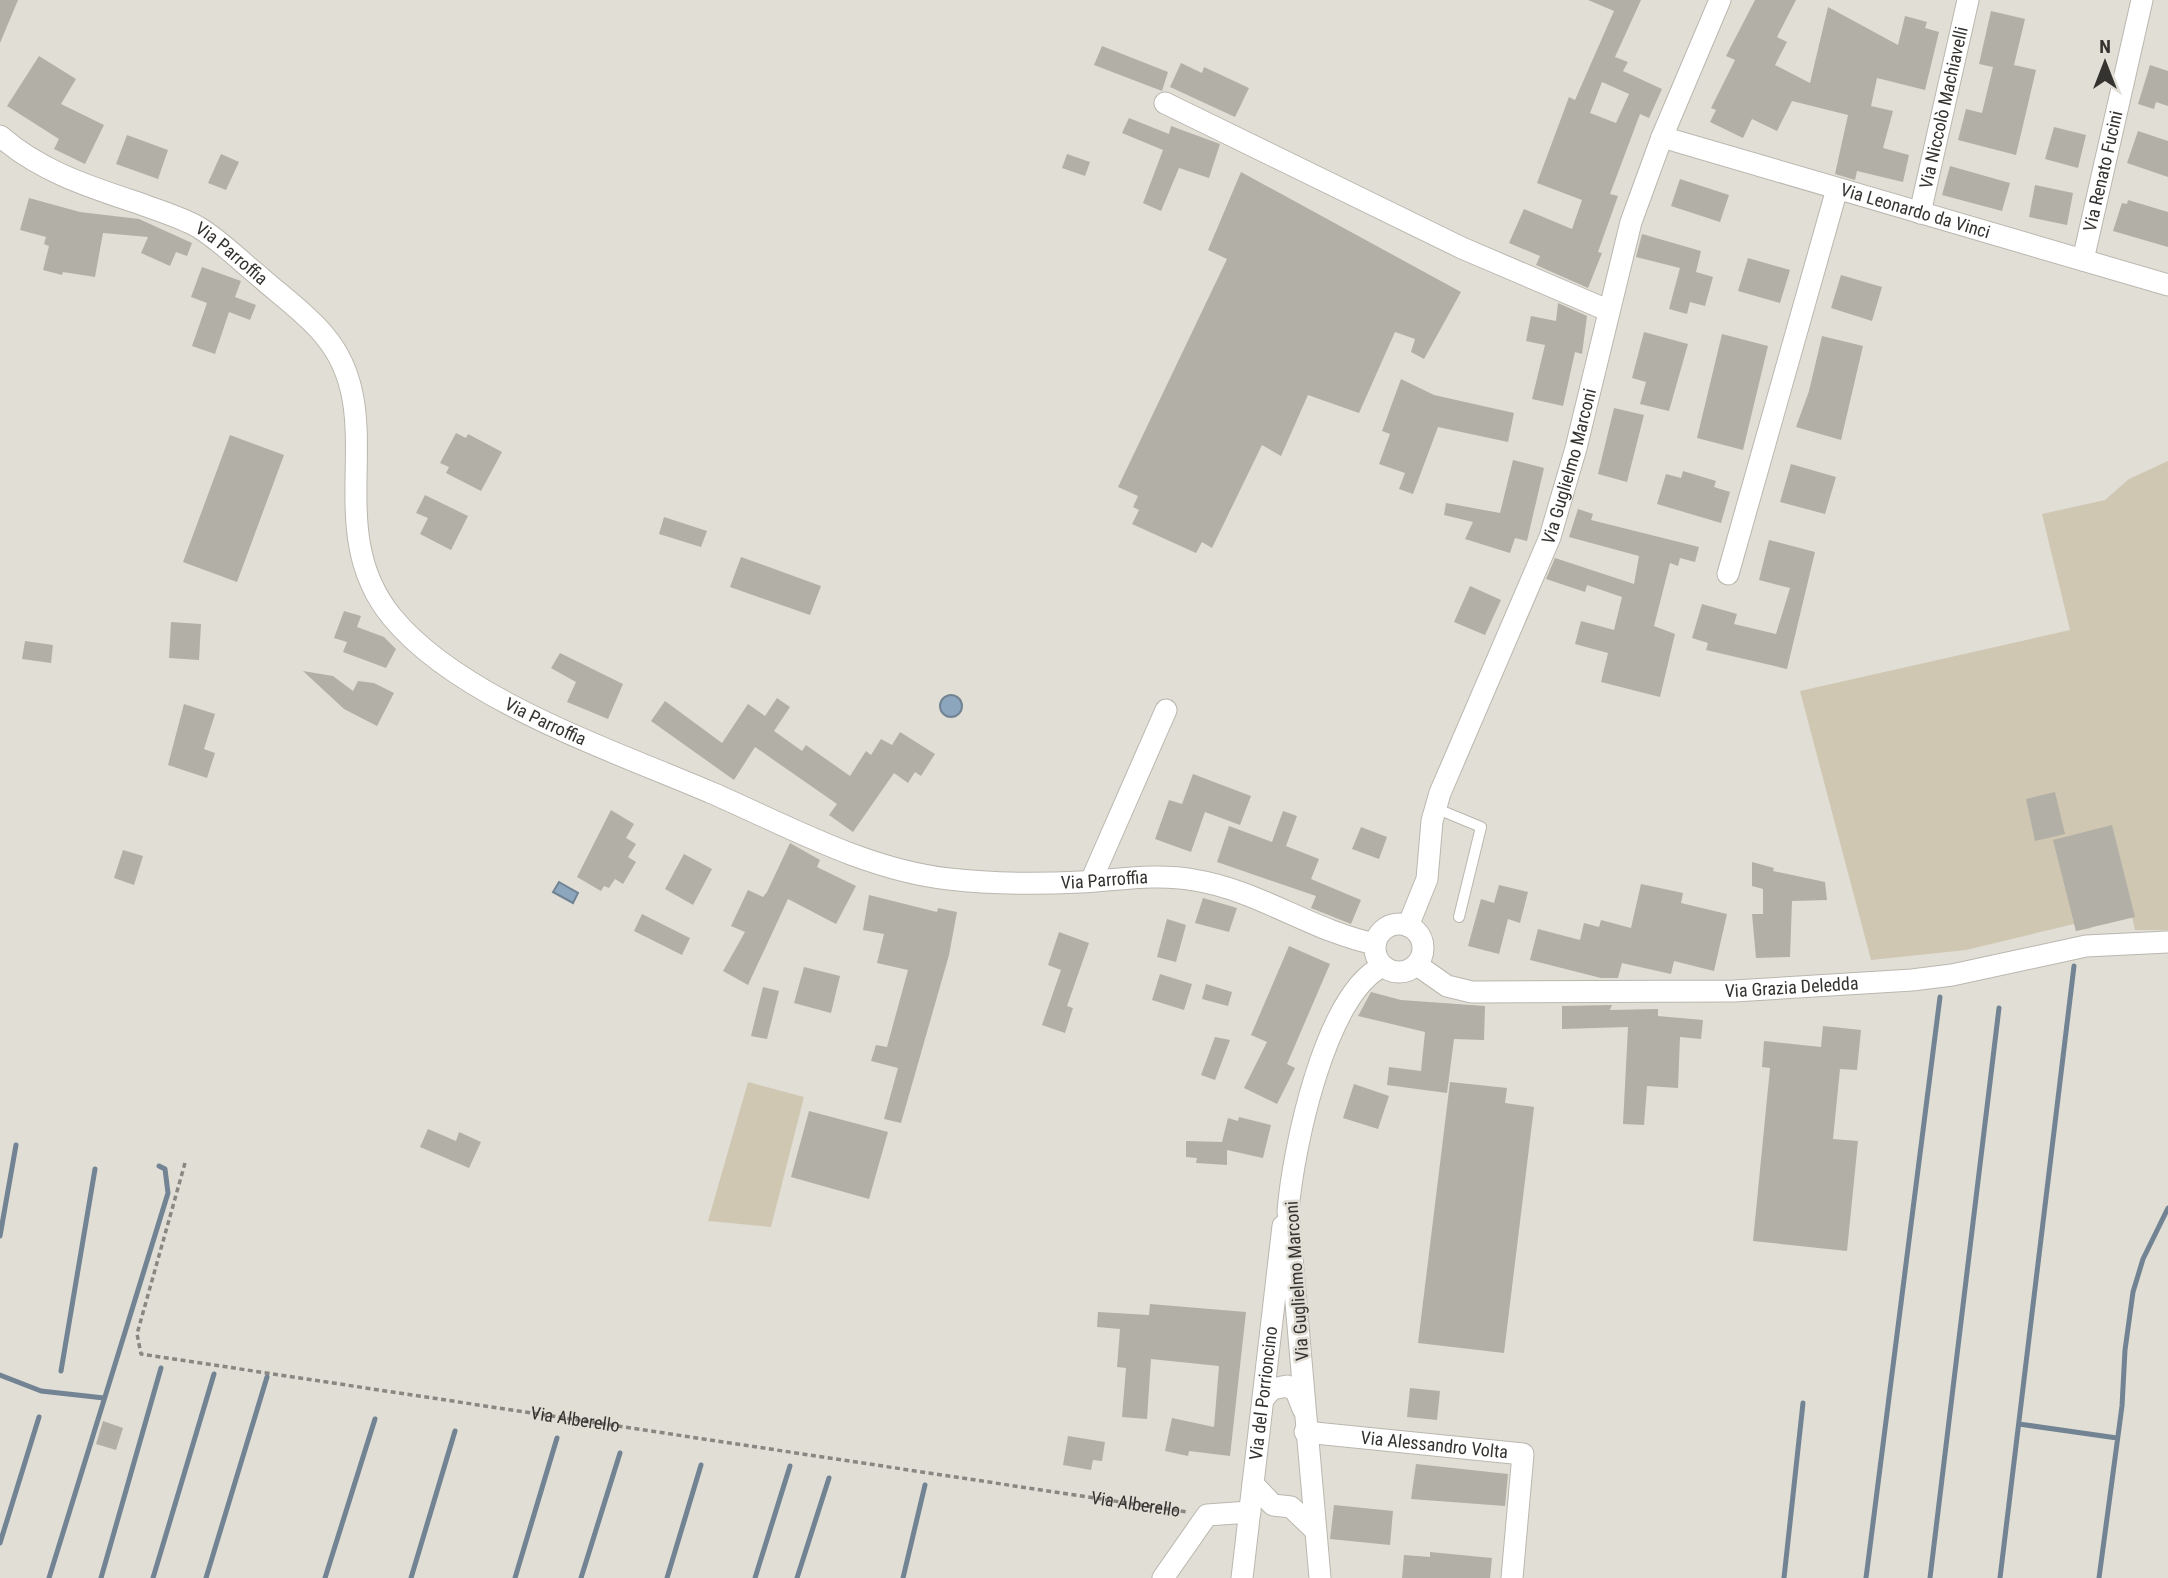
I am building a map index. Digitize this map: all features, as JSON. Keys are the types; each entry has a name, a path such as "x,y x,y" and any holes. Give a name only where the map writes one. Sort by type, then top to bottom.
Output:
{"street":[{"name":"Via Guglielmo Marconi","path":"1408,926 1427,879 1435,808 1550,537 1576,448 1607,310 1631,222 1662,136 1720,0"},
{"name":"Via Niccolò Machiavelli","path":"1920,213 1968,0"},
{"name":"Via Renato Fucini","path":"2083,260 2142,0"},
{"path":"1165,103 1462,248 1607,310"},
{"name":"Via Parroffia","path":"0,136 19,153 56,174 197,226 324,335 345,367 354,397 355,521 359,551 372,584 392,617 446,667 518,709 873,863 949,879 1053,883 1157,877 1217,884 1345,937 1375,944"},
{"name":"Via Leonardo da Vinci","path":"1662,136 2168,285"},
{"path":"1728,574 1837,189"},
{"path":"1091,881 1166,710"},
{"path":"1391,926 1408,926 1415,931 1423,945 1416,965 1402,972 1382,966 1375,944 1378,936 1391,926"},
{"name":"Via Grazia Deledda","path":"1416,965 1447,986 1472,992 1734,991 1936,978 2086,946 2168,942"},
{"name":"Via Guglielmo Marconi","path":"1320,1578 1305,1432 1305,1381 1288,1211 1296,1141 1319,1065 1361,980 1382,966"},
{"name":"Via del Porrioncino","path":"1242,1578 1281,1234 1288,1211"},
{"path":"1264,1398 1272,1389 1287,1386 1296,1391 1303,1409"},
{"name":"Via Alessandro Volta","path":"1305,1432 1523,1454 1512,1578"},
{"path":"1253,1484 1315,1530"},
{"path":"1249,1516 1282,1506 1310,1488"},
{"name":"Via Alberello","path":"1163,1578 1206,1515 1249,1516"}],"lane":[{"path":"1435,808 1482,827 1459,917"}],"path":[{"name":"Via Alberello","path":"185,1163 137,1334 141,1354 1206,1515"}],"shaded area":[{"path":"2168,461 2168,930 2135,930 2132,917 2090,921 2092,928 2076,931 2074,924 1966,950 1871,960 1800,691 2070,630 2042,514 2105,500 2129,479"},
{"path":"748,1082 804,1097 771,1227 708,1221"}],"water":[{"path":"951,695 959,698 962,706 959,714 951,717 943,714 940,706 943,698"},
{"path":"559,882 578,893 573,903 553,892"}],"building":[{"path":"0,0 18,0 0,43"},
{"path":"1588,0 1641,0 1615,57 1628,62 1623,71 1662,89 1649,118 1640,114 1610,194 1618,196 1598,252 1602,253 1588,288 1536,265 1540,256 1509,243 1524,209 1572,229 1582,200 1537,183 1569,97 1575,100 1614,11","holes":["1602,82 1629,94 1616,123 1590,113"]},
{"path":"1755,0 1796,0 1777,37 1787,42 1775,65 1810,83 1828,7 1898,45 1905,16 1927,22 1925,28 1939,32 1925,90 1877,78 1871,106 1893,111 1883,148 1909,155 1903,182 1857,171 1855,180 1835,174 1848,115 1792,101 1777,131 1752,119 1743,138 1710,122 1716,110 1711,108 1735,60 1726,56"},
{"path":"1991,11 2025,19 2014,65 2036,70 2016,155 1958,140 1966,109 1982,113 1993,67 1979,64"},
{"path":"1102,46 1168,72 1162,91 1094,65"},
{"path":"39,56 76,79 61,104 104,125 85,164 54,149 59,139 7,106"},
{"path":"1181,63 1202,73 1204,67 1249,88 1235,117 1170,87"},
{"path":"2150,65 2168,71 2168,106 2156,102 2154,109 2138,104"},
{"path":"1129,118 1169,134 1171,126 1220,144 1209,178 1179,168 1161,211 1143,203 1163,150 1122,133"},
{"path":"2054,127 2086,135 2078,168 2045,159"},
{"path":"2138,131 2168,141 2168,177 2127,163"},
{"path":"127,135 168,150 158,179 116,164"},
{"path":"221,154 239,162 226,190 208,183"},
{"path":"1067,154 1090,162 1085,176 1062,168"},
{"path":"1950,166 2010,183 2002,211 1942,195"},
{"path":"1241,172 1461,292 1424,359 1411,352 1415,339 1395,332 1359,413 1308,395 1281,456 1262,445 1212,548 1202,542 1196,553 1132,524 1139,510 1133,507 1138,496 1118,487 1227,259 1208,250"},
{"path":"1680,179 1729,195 1720,222 1671,206"},
{"path":"2035,185 2073,193 2067,225 2029,217"},
{"path":"29,198 80,212 139,219 192,243 187,256 176,252 170,266 141,253 148,237 103,233 95,277 63,272 62,275 43,270 49,246 44,244 46,237 20,230"},
{"path":"2128,200 2168,212 2168,247 2113,231 2122,203 2127,204"},
{"path":"1642,234 1701,251 1696,272 1713,277 1705,306 1690,302 1687,314 1669,309 1680,268 1636,257"},
{"path":"1748,258 1790,270 1780,303 1738,291"},
{"path":"202,267 241,281 235,297 256,305 250,320 229,312 215,354 192,346 207,303 191,297"},
{"path":"1841,275 1882,287 1872,321 1831,308"},
{"path":"1558,303 1587,316 1582,354 1575,352 1563,406 1532,399 1545,345 1526,341 1531,316 1556,321"},
{"path":"1644,332 1688,344 1669,411 1640,404 1646,382 1632,378"},
{"path":"1722,334 1768,346 1743,450 1697,438"},
{"path":"1822,336 1863,346 1841,440 1796,427 1809,391"},
{"path":"1401,379 1434,395 1514,413 1508,442 1438,427 1413,494 1399,489 1405,473 1379,464 1390,434 1382,431"},
{"path":"1614,408 1644,415 1627,482 1598,474"},
{"path":"456,433 466,438 468,434 502,452 481,491 446,473 449,467 440,463"},
{"path":"230,435 284,455 237,582 183,562"},
{"path":"1513,460 1544,468 1527,541 1515,538 1510,553 1465,539 1473,522 1444,515 1446,503 1500,513"},
{"path":"1791,464 1836,477 1825,514 1780,502"},
{"path":"1683,471 1716,481 1714,487 1730,492 1721,523 1657,504 1666,474 1681,478"},
{"path":"425,495 468,516 451,550 420,534 428,518 416,513"},
{"path":"1578,509 1593,514 1591,520 1699,547 1695,562 1680,558 1678,566 1670,563 1654,626 1675,634 1660,697 1601,682 1608,653 1575,644 1581,621 1614,630 1622,597 1587,585 1585,592 1546,579 1555,558 1634,584 1639,556 1569,537"},
{"path":"664,517 707,531 701,547 659,534"},
{"path":"1769,540 1815,552 1787,669 1706,650 1708,643 1692,638 1702,604 1737,614 1734,624 1776,634 1790,588 1759,580"},
{"path":"741,557 821,586 810,615 730,587"},
{"path":"1470,586 1501,600 1485,635 1454,622"},
{"path":"344,611 361,616 357,627 384,637 396,649 386,668 343,652 347,642 334,638"},
{"path":"171,622 201,624 199,660 169,658"},
{"path":"25,641 53,645 51,663 22,659"},
{"path":"560,653 623,684 608,719 567,702 576,682 551,668"},
{"path":"303,671 333,676 353,691 358,681 374,683 394,693 377,726 344,709"},
{"path":"777,698 790,707 774,731 802,751 806,745 850,776 866,751 871,755 881,739 892,745 900,732 935,754 921,776 915,772 908,783 894,773 853,832 829,815 837,804 755,747 734,780 651,721 665,701 722,743 748,704 765,716"},
{"path":"184,704 215,714 204,749 215,753 207,778 168,765"},
{"path":"1193,774 1251,796 1240,825 1205,812 1191,852 1155,839 1169,800 1182,804"},
{"path":"2055,792 2065,834 2035,841 2026,799"},
{"path":"611,810 634,824 626,838 636,844 628,857 636,862 623,884 615,879 609,888 604,886 601,891 577,877"},
{"path":"1283,811 1297,816 1286,846 1319,859 1311,879 1361,900 1351,924 1311,908 1316,896 1217,862 1229,826 1272,842"},
{"path":"2112,825 2135,917 2076,931 2053,840"},
{"path":"1361,827 1387,837 1379,859 1352,849"},
{"path":"790,843 820,860 817,867 856,886 836,924 788,899 748,985 723,971 745,932 731,926 748,890 763,897 767,892"},
{"path":"123,850 143,856 134,885 114,878"},
{"path":"684,854 712,869 693,905 665,889"},
{"path":"1752,862 1774,868 1773,871 1825,882 1827,900 1792,901 1790,957 1756,958 1752,914 1763,914 1763,889 1752,886"},
{"path":"1641,884 1683,893 1681,903 1727,914 1714,971 1674,961 1671,974 1622,963 1618,978 1601,978 1530,960 1538,929 1580,940 1584,923 1599,927 1601,920 1631,928"},
{"path":"1499,885 1528,892 1520,923 1508,919 1499,954 1468,946 1481,899 1494,903"},
{"path":"869,895 937,912 938,908 957,912 949,955 901,1123 884,1119 898,1068 871,1061 876,1045 887,1047 908,970 877,963 884,934 863,930"},
{"path":"1203,898 1237,908 1229,932 1195,923"},
{"path":"642,914 690,938 682,955 634,931"},
{"path":"1167,919 1186,925 1176,962 1157,957"},
{"path":"1059,932 1089,943 1067,1006 1073,1008 1065,1033 1042,1025 1061,970 1048,965"},
{"path":"1289,946 1330,964 1287,1064 1295,1068 1277,1104 1244,1088 1267,1042 1251,1035"},
{"path":"804,967 840,976 831,1013 794,1003"},
{"path":"1160,974 1192,984 1184,1010 1152,1000"},
{"path":"1206,984 1232,992 1228,1006 1202,999"},
{"path":"763,987 779,991 767,1039 751,1036"},
{"path":"1371,992 1401,1000 1485,1006 1484,1040 1454,1039 1447,1093 1387,1085 1389,1067 1421,1071 1425,1032 1358,1016"},
{"path":"1612,1005 1610,1010 1658,1009 1658,1016 1703,1020 1701,1039 1680,1037 1678,1088 1647,1086 1644,1125 1623,1124 1628,1027 1562,1029 1562,1006"},
{"path":"1823,1026 1861,1030 1857,1070 1840,1069 1833,1139 1858,1141 1847,1251 1753,1241 1770,1068 1762,1067 1764,1041 1821,1047"},
{"path":"1215,1037 1230,1040 1215,1080 1201,1075"},
{"path":"1450,1082 1507,1088 1505,1103 1534,1107 1504,1353 1418,1343"},
{"path":"1354,1084 1389,1096 1378,1129 1343,1118"},
{"path":"809,1111 888,1132 869,1199 791,1177"},
{"path":"1239,1117 1271,1125 1263,1158 1227,1150 1227,1165 1196,1163 1197,1158 1186,1157 1186,1141 1222,1142 1228,1118 1238,1121"},
{"path":"428,1129 456,1141 459,1132 481,1142 469,1168 420,1147"},
{"path":"1150,1304 1246,1312 1230,1456 1189,1451 1188,1456 1165,1451 1172,1418 1214,1427 1219,1366 1151,1359 1147,1419 1122,1417 1126,1368 1117,1367 1120,1329 1097,1327 1098,1312 1149,1315"},
{"path":"1410,1388 1440,1391 1437,1420 1407,1417"},
{"path":"103,1421 123,1428 116,1450 96,1444"},
{"path":"1068,1436 1105,1442 1102,1461 1093,1460 1091,1470 1063,1465"},
{"path":"1416,1464 1508,1474 1505,1506 1411,1499"},
{"path":"1334,1505 1393,1511 1390,1545 1330,1539"},
{"path":"1430,1552 1492,1558 1490,1578 1402,1578 1404,1555 1430,1557"}],"waterway":[{"path":"2000,1578 2074,966"},
{"path":"1866,1578 1940,997"},
{"path":"1930,1578 1999,1008"},
{"path":"0,1236 16,1145"},
{"path":"49,1578 168,1193 165,1169 159,1166"},
{"path":"61,1371 95,1169"},
{"path":"2099,1578 2122,1406 2125,1350 2133,1292 2143,1259 2168,1208"},
{"path":"101,1578 161,1368"},
{"path":"153,1578 214,1374"},
{"path":"0,1375 41,1391 104,1398"},
{"path":"206,1578 267,1377"},
{"path":"1784,1578 1803,1403"},
{"path":"0,1543 39,1417"},
{"path":"325,1578 375,1419"},
{"path":"2019,1424 2117,1438"},
{"path":"411,1578 455,1431"},
{"path":"515,1578 557,1438"},
{"path":"581,1578 620,1453"},
{"path":"667,1578 701,1465"},
{"path":"755,1578 790,1466"},
{"path":"797,1578 829,1478"},
{"path":"903,1578 925,1485"}]}
